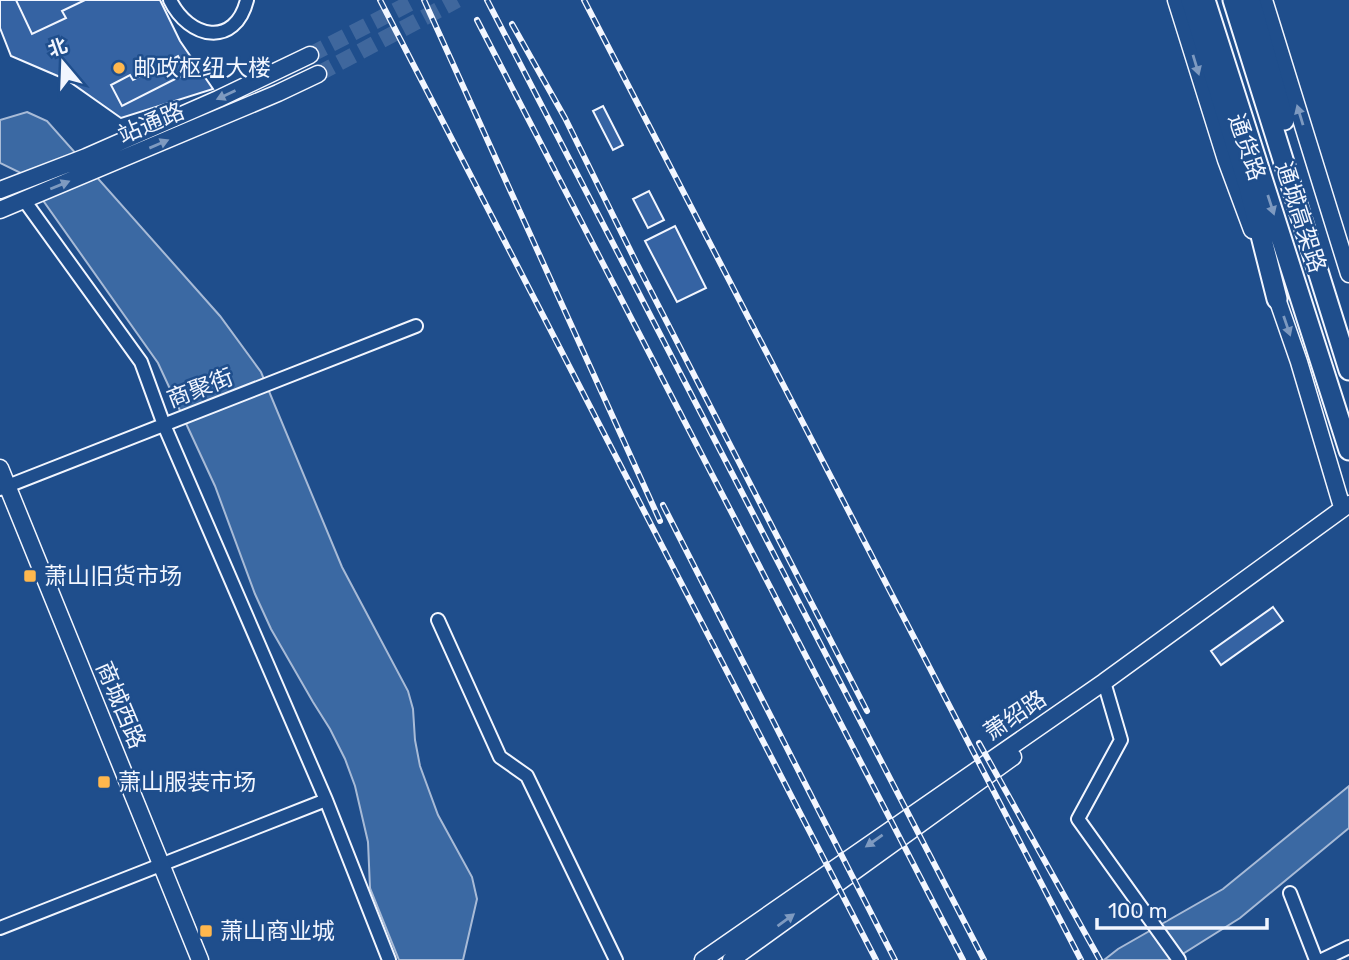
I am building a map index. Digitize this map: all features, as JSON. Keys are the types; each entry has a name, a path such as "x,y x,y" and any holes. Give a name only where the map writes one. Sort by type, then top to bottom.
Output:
{"highway":[{"path":"1191,0 1236,145 1277,299"},
{"name":"通城高架路","path":"1205,0 1349,450"},
{"name":"通城高架路","path":"1233,0 1349,370"},
{"path":"1251,0 1349,328"}],"main road":[{"name":"通货路","path":"1176,0 1226,160 1299,362 1347,508"},
{"path":"1264,0 1349,274"},
{"name":"站通路","path":"6,187 86,157 310,55"},
{"name":"站通路","path":"0,210 318,74"},
{"name":"商城西路","path":"0,468 4,488 163,865 200,960"},
{"name":"萧绍路","path":"703,960 1105,686 1347,508"},
{"path":"731,960 1105,686"}],"street":[{"path":"170,0 186,22 196,30 219,32 229,28 244,11 247,0"},
{"path":"24,200 141,362 164,425 326,800 389,960"},
{"name":"商聚街","path":"4,488 416,326"},
{"path":"438,620 500,757 527,776 616,960"},
{"path":"1105,686 1121,740 1078,819 1179,960"},
{"path":"0,928 326,800"},
{"path":"1290,893 1316,960"},
{"path":"1322,960 1349,947"}],"water":[{"path":"27,112 47,121 220,316 261,372 342,567 408,691 420,766 438,815 472,877 477,899 463,960 399,960 370,888 368,842 355,786 345,759 271,629 255,594 215,486 158,363 25,175 0,163 0,120"},
{"path":"1349,786 1349,828 1240,918 1173,960 1104,960 1118,949 1223,889"}],"building":[{"name":"邮政枢纽大楼","path":"0,0 160,0 180,41 213,89 121,118 67,80 11,56 0,28"},
{"path":"16,0 85,0 62,11 66,18 32,34"},
{"path":"178,56 187,73 122,106 111,85 130,75 133,80"},
{"path":"603,106 623,145 613,150 593,111"},
{"path":"649,191 664,220 648,228 633,199"},
{"path":"675,226 706,288 677,302 645,241"},
{"path":"1273,607 1283,621 1221,665 1211,651"}],"tunnel":[{"path":"310,55 416,0"},
{"path":"318,74 457,0"}],"railway":[{"path":"380,0 876,960"},
{"path":"424,0 660,521"},
{"path":"487,0 984,960"},
{"path":"584,0 1081,960"},
{"path":"477,20 963,960"},
{"path":"512,24 565,118 867,711"},
{"path":"663,505 895,960"},
{"path":"979,743 1100,960"}],"place":[{"name":"邮政枢纽大楼","path":"119,68"},
{"name":"萧山旧货市场","path":"30,576"},
{"name":"萧山服装市场","path":"104,782"},
{"name":"萧山商业城","path":"206,931"}]}
